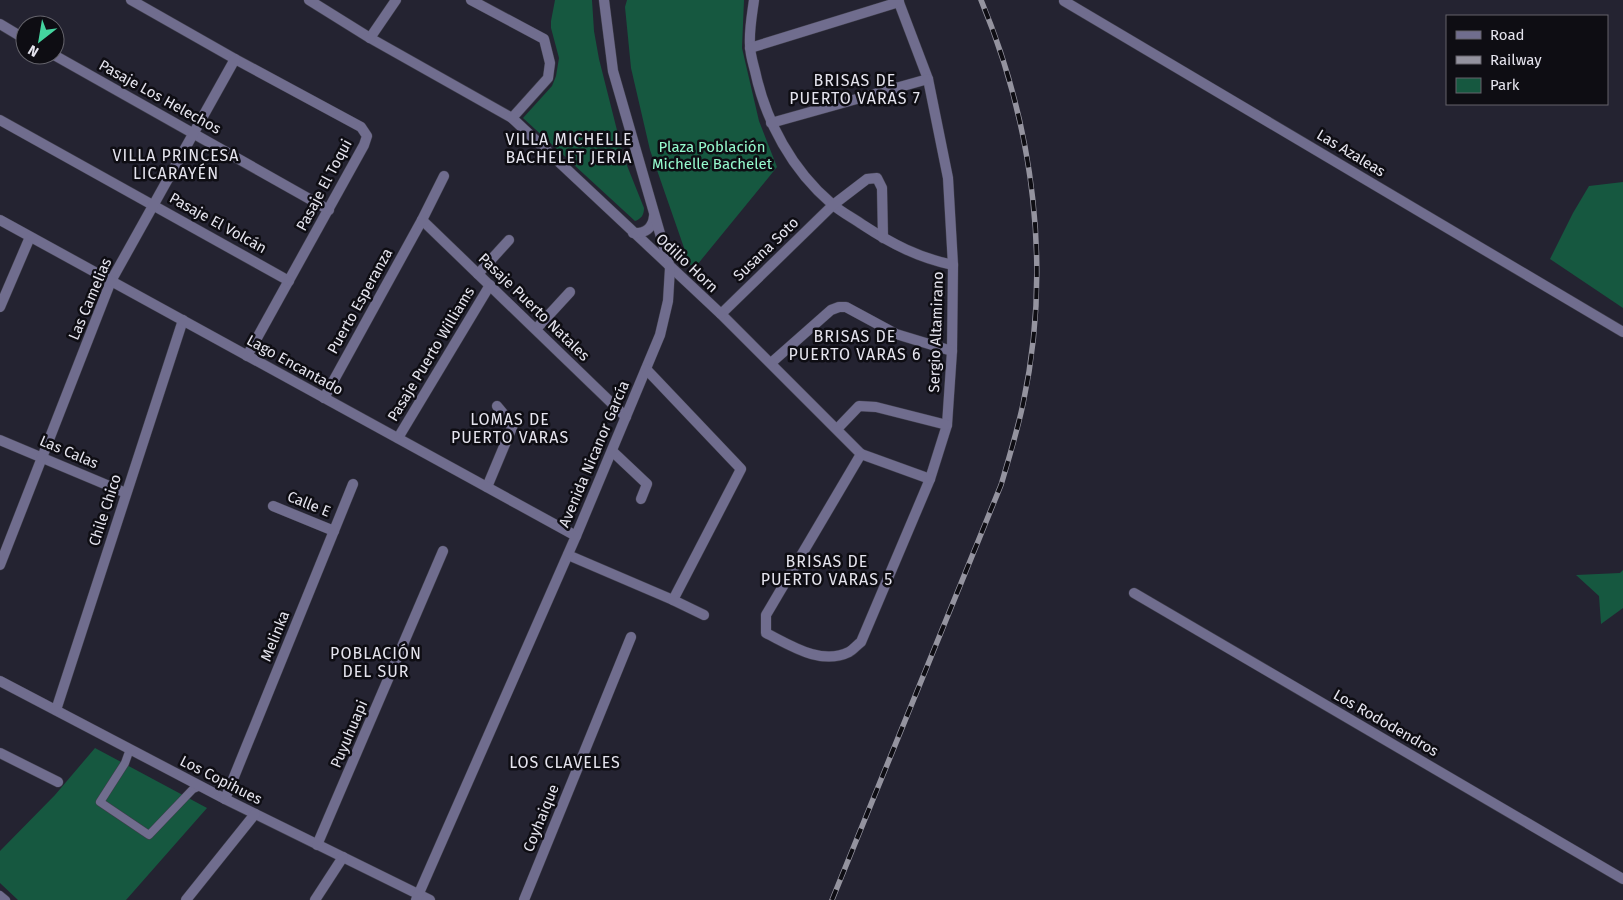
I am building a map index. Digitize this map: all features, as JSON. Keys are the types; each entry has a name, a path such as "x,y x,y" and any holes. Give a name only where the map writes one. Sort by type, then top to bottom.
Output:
{"street":[{"path":"131,0 235,59"},
{"name":"Odilio Horn","path":"309,0 370,38 512,118 721,314 861,454"},
{"path":"370,38 396,0"},
{"path":"470,0 544,39 546,44 550,63 548,78 512,118"},
{"name":"Avenida Nicanor García","path":"417,897 568,555 660,335 665,317 670,268 613,72 604,0"},
{"path":"754,0 750,48 759,89 771,122 798,167 833,205 883,238 928,259 953,264"},
{"path":"750,48 898,1"},
{"name":"Sergio Altamirano","path":"861,454 766,615 766,633 807,653 836,657 850,652 861,642 930,479 947,425 952,351 953,264 948,178 928,79 898,1"},
{"name":"Las Azaleas","path":"1064,1 1623,332"},
{"path":"0,24 15,33"},
{"name":"Las Camelias","path":"0,565 111,281 235,59"},
{"name":"Pasaje El Toqui","path":"235,59 361,127 367,136 329,210 248,356"},
{"name":"Pasaje Los Helechos","path":"65,61 329,210"},
{"path":"771,122 928,79"},
{"name":"Pasaje El Volcán","path":"0,120 289,281"},
{"name":"Puerto Esperanza","path":"324,398 422,220 444,176"},
{"name":"Susana Soto","path":"721,314 833,205 867,179 877,178 882,188 883,238"},
{"path":"633,233 644,232 648,229 654,220 654,216"},
{"name":"Lago Encantado","path":"0,220 576,536"},
{"name":"Pasaje Puerto Natales","path":"422,220 626,416"},
{"path":"0,307 30,237"},
{"path":"478,274 509,240"},
{"name":"Pasaje Puerto Williams","path":"398,438 490,285"},
{"path":"536,329 570,292"},
{"path":"771,363 831,310 838,307 846,307 896,334 952,351"},
{"name":"Chile Chico","path":"56,710 183,320"},
{"path":"646,369 741,469 673,600"},
{"path":"488,487 513,425 497,406"},
{"path":"837,429 859,406 876,407 947,425"},
{"name":"Las Calas","path":"0,440 126,493"},
{"path":"612,451 647,484 640,499"},
{"path":"861,454 930,479"},
{"name":"Melinka","path":"225,800 353,484"},
{"name":"Calle E","path":"273,506 334,530"},
{"name":"Puyuhuapi","path":"317,845 443,552"},
{"path":"568,555 704,615"},
{"name":"Los Rododendros","path":"1134,593 1623,879"},
{"name":"Coyhaique","path":"524,900 631,637"},
{"name":"Los Copihues","path":"0,681 225,800 343,857 417,897 430,900"},
{"path":"0,753 58,782"},
{"path":"186,900 255,814"},
{"path":"315,900 343,857"}],"lane":[{"path":"130,749 125,763 100,802 149,835 193,789 200,786"},
{"path":"0,895 6,900"}],"green space":[{"name":"Plaza Población Michelle Bachelet","path":"555,0 592,0 594,31 599,59 624,158 644,208 642,216 635,221 523,118 552,86 556,76 559,58 551,28"},
{"name":"Plaza Población Michelle Bachelet","path":"627,0 744,0 742,48 759,121 777,167 697,265 690,265 650,150 631,68 625,7"},
{"path":"1623,182 1623,308 1550,259 1589,186"},
{"path":"1623,570 1623,608 1601,624 1599,596 1576,575 1620,573"},
{"path":"95,748 207,808 126,900 18,900 0,883 0,851 55,795"}],"railway":[{"path":"832,900 1001,485 1021,414 1032,353 1036,302 1036,250 1033,199 1025,148 1014,98 999,48 981,0"}],"district":[{"name":"BRISAS DE PUERTO VARAS 7","path":"855,89"},
{"name":"VILLA MICHELLE BACHELET JERIA","path":"569,148"},
{"name":"VILLA PRINCESA LICARAYÉN","path":"176,164"},
{"name":"BRISAS DE PUERTO VARAS 6","path":"855,345"},
{"name":"LOMAS DE PUERTO VARAS","path":"510,428"},
{"name":"BRISAS DE PUERTO VARAS 5","path":"827,570"},
{"name":"POBLACIÓN DEL SUR","path":"376,662"},
{"name":"LOS CLAVELES","path":"565,762"}]}
